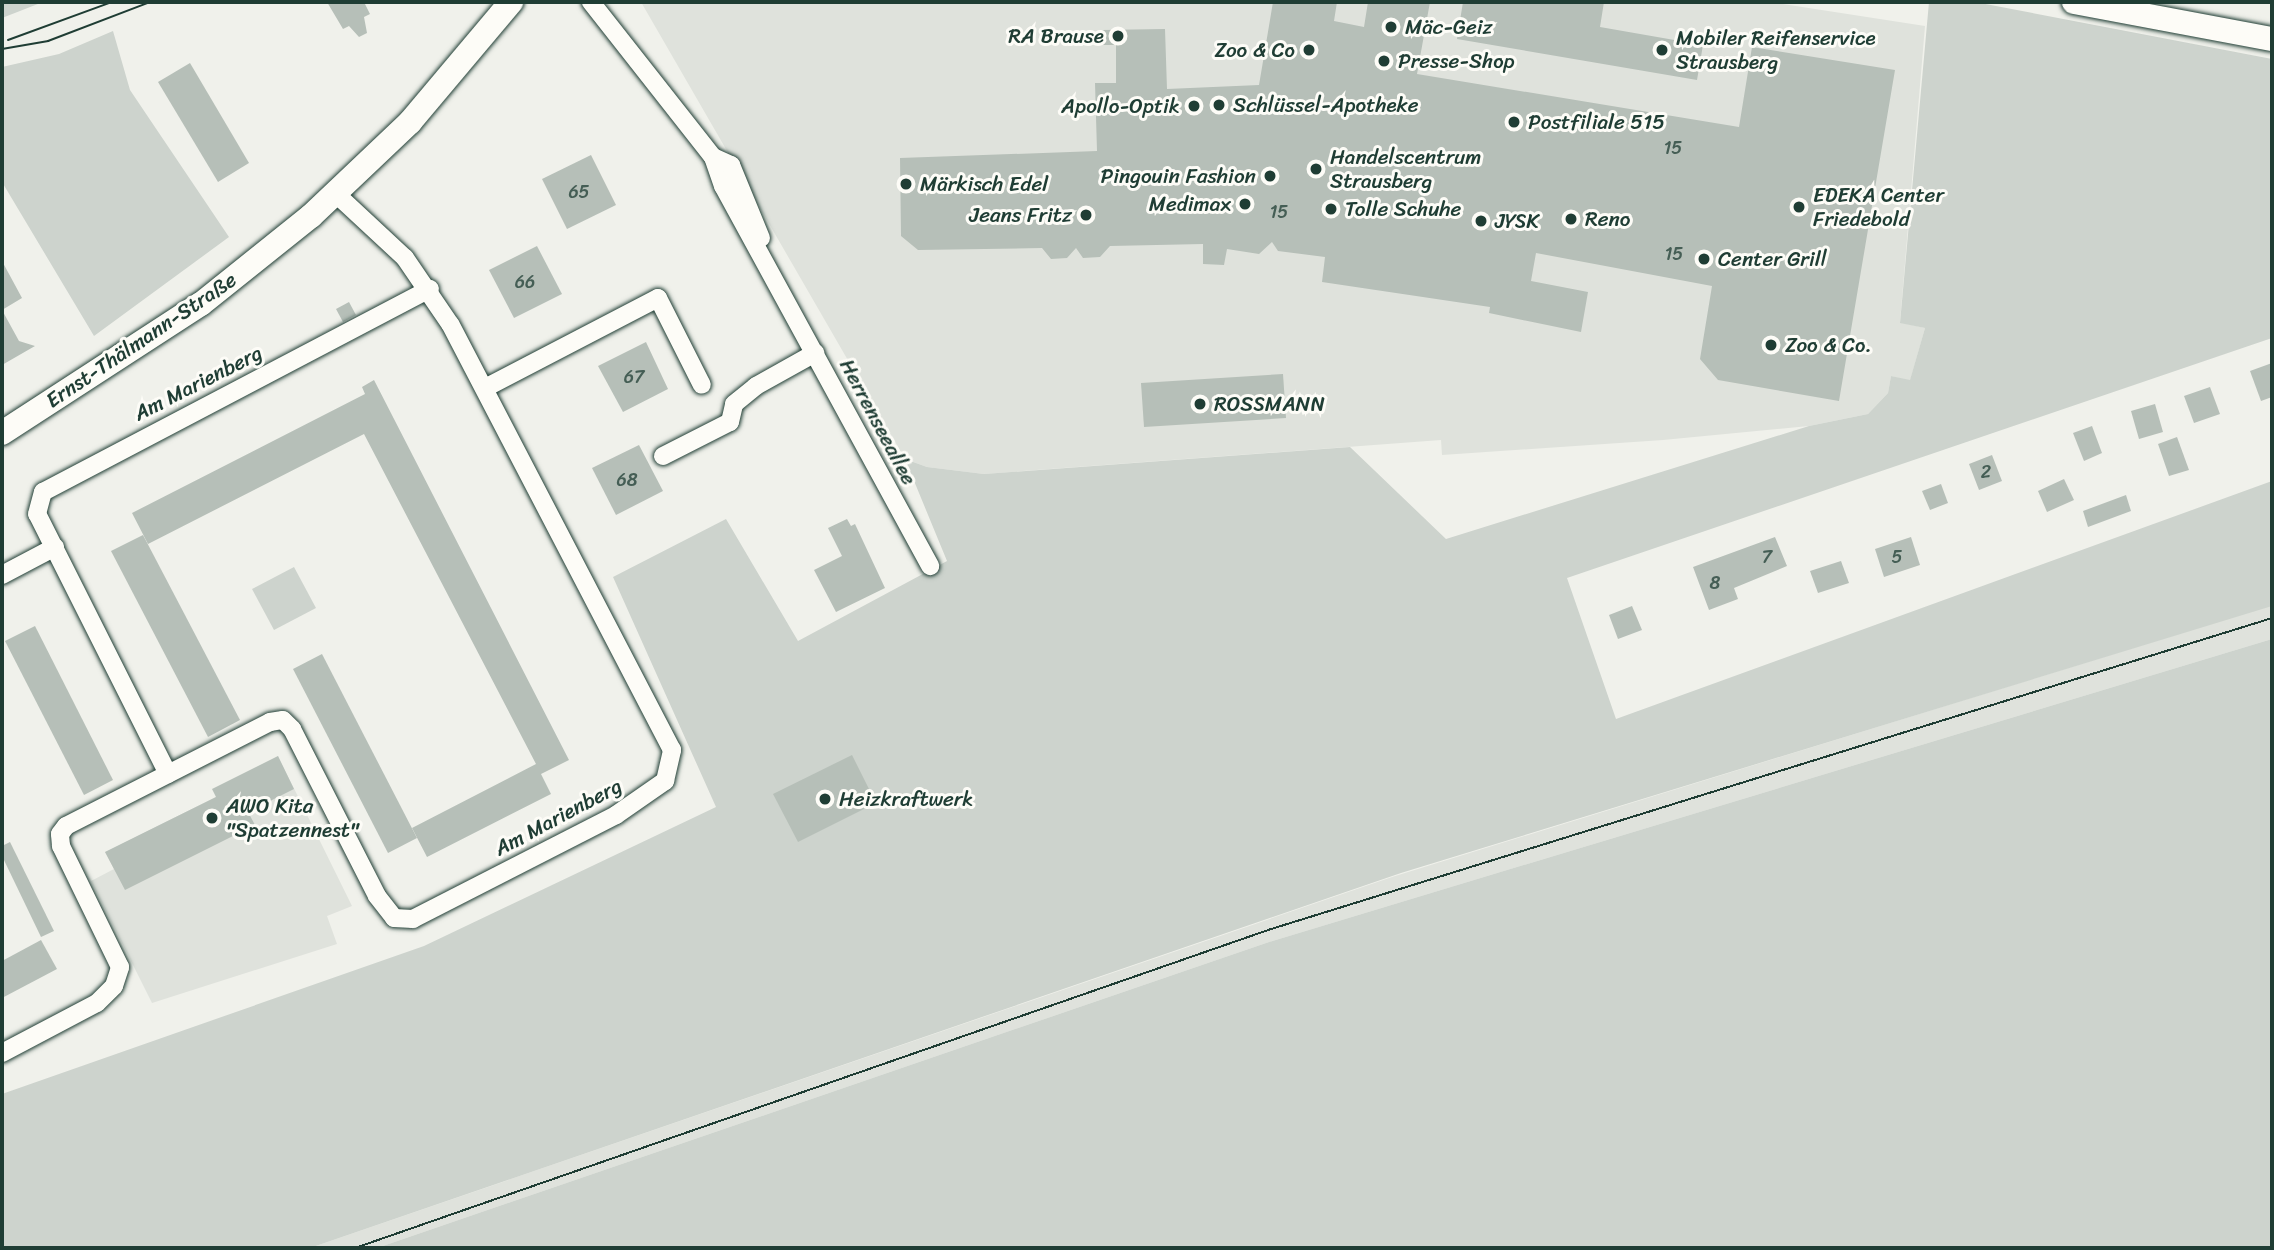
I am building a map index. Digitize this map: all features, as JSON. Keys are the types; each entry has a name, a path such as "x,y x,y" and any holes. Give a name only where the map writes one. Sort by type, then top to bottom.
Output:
{"main road":[{"name":"Ernst-Thälmann-Straße","path":"2,433 201,304 335,193 410,122 511,2"},
{"path":"2074,2 2272,39"}],"street":[{"name":"Herrenseeallee","path":"591,2 713,158 731,166 743,187 786,300 930,566"},
{"name":"Am Marienberg","path":"2,1053 97,1003 114,986 120,967 60,834 84,816 270,722 283,720 292,729 383,907 394,918 413,919 616,815 664,781 671,750 485,388 430,289 405,258 335,193"},
{"name":"Am Marienberg","path":"168,774 37,514 37,502 51,484 430,289"},
{"path":"485,388 658,298 702,385"},
{"path":"663,456 730,422 734,404 756,386 815,353"},
{"path":"2,575 55,547"}],"shaded area":[{"path":"2,2 43,2 2,18"},
{"path":"641,2 1770,2 1925,26 1900,322 1925,328 1910,381 1891,376 1888,393 1868,414 1809,426 1663,440 1442,455 1441,440 984,474 927,467 905,459"},
{"path":"1929,2 1975,2 2272,59 2272,338 1567,578 1616,719 2272,481 2272,606 1401,873 310,1248 2,1248 2,1094 424,946 716,807 613,577 726,519 798,641 947,561 905,459 927,467 984,474 1350,447 1446,539 1809,426 1868,414 1888,393 1891,376 1910,380 1925,328 1900,323"},
{"path":"113,31 130,90 229,237 94,336 2,182 2,67 59,54"},
{"path":"294,567 316,608 274,630 252,589"},
{"path":"2272,605 2272,639 1269,942 377,1248 310,1248 1392,877"},
{"path":"2272,639 2272,1248 377,1248 1269,942"},
{"path":"278,756 352,906 327,916 337,944 152,1003 91,881 114,869 105,852 216,797"}],"building":[{"path":"327,2 364,2 370,14 364,17 367,33 359,37 349,26 343,29"},
{"name":"Handelscentrum Strausberg","path":"1273,2 1337,2 1334,21 1364,27 1368,2 1430,2 1417,74 1739,127 1752,47 1895,70 1839,401 1718,380 1700,359 1712,286 1536,253 1531,281 1588,292 1581,332 1489,313 1490,307 1322,282 1325,257 1278,251 1272,242 1259,254 1227,249 1224,265 1203,264 1203,244 1110,246 1100,257 1083,258 1076,248 1067,258 1051,259 1042,248 918,250 901,236 900,158 1097,151 1095,83 1116,83 1116,45 1103,45 1102,30 1165,29 1167,89 1259,85"},
{"path":"1463,2 1604,2 1600,27 1703,45 1697,80 1457,39"},
{"path":"190,63 249,163 218,182 158,82"},
{"path":"591,155 616,205 567,229 542,179"},
{"path":"537,246 562,294 514,318 489,270"},
{"path":"2,261 22,298 2,310"},
{"path":"349,302 356,315 343,322 336,309"},
{"path":"2,310 19,341 35,346 2,365"},
{"path":"646,342 668,389 623,412 598,366"},
{"path":"2272,363 2272,397 2261,401 2250,371"},
{"path":"1283,374 1286,418 1144,427 1141,383"},
{"path":"374,380 569,760 541,774 551,794 427,857 412,828 536,764 364,434 148,544 132,513 365,394 362,387"},
{"path":"2210,387 2220,414 2194,423 2184,396"},
{"path":"2155,404 2163,432 2139,439 2131,411"},
{"path":"2092,426 2102,453 2084,461 2073,433"},
{"path":"2177,437 2189,470 2169,476 2158,444"},
{"path":"639,445 663,491 616,515 592,468"},
{"path":"1992,455 2002,481 1979,490 1969,464"},
{"path":"2064,479 2074,500 2047,512 2038,491"},
{"path":"1941,484 1948,503 1930,510 1922,491"},
{"path":"2126,495 2131,511 2088,527 2083,511"},
{"path":"847,519 851,526 855,524 885,588 836,612 814,570 842,556 828,528"},
{"path":"143,535 240,720 208,737 111,551"},
{"path":"1775,537 1787,566 1734,588 1738,599 1709,610 1693,567"},
{"path":"1911,537 1920,565 1884,577 1875,549"},
{"path":"1841,561 1849,583 1818,593 1810,571"},
{"path":"1632,606 1642,630 1618,639 1609,615"},
{"path":"35,626 113,780 84,795 5,641"},
{"path":"322,654 417,838 388,853 293,669"},
{"name":"Heizkraftwerk","path":"852,755 876,803 798,842 773,794"},
{"name":"AWO Kita \"Spatzennest\"","path":"278,756 294,789 248,812 255,825 125,890 105,852 216,797 212,789"},
{"path":"10,842 54,931 41,937 2,856 2,846"},
{"path":"41,940 57,969 2,998 2,961"}],"tram line":[{"path":"8,40 112,2"},
{"path":"2,49 48,41 150,2"},
{"path":"355,1248 1268,930 2272,618"}],"place":[{"name":"Mäc-Geiz","path":"1391,27"},
{"name":"RA Brause","path":"1118,36"},
{"name":"Zoo & Co","path":"1309,50"},
{"name":"Mobiler Reifenservice Strausberg","path":"1662,50"},
{"name":"Presse-Shop","path":"1384,61"},
{"name":"Schlüssel-Apotheke","path":"1219,105"},
{"name":"Apollo-Optik","path":"1194,106"},
{"name":"Postfiliale 515","path":"1514,122"},
{"name":"Handelscentrum Strausberg","path":"1316,169"},
{"name":"Pingouin Fashion","path":"1270,176"},
{"name":"Märkisch Edel","path":"906,184"},
{"name":"Medimax","path":"1245,204"},
{"name":"EDEKA Center Friedebold","path":"1799,207"},
{"name":"Tolle Schuhe","path":"1331,209"},
{"name":"Jeans Fritz","path":"1086,215"},
{"name":"Reno","path":"1571,219"},
{"name":"JYSK","path":"1481,221"},
{"name":"Center Grill","path":"1704,259"},
{"name":"Zoo & Co.","path":"1771,345"},
{"name":"ROSSMANN","path":"1200,404"},
{"name":"Heizkraftwerk","path":"825,799"},
{"name":"AWO Kita \"Spatzennest\"","path":"212,818"}]}
